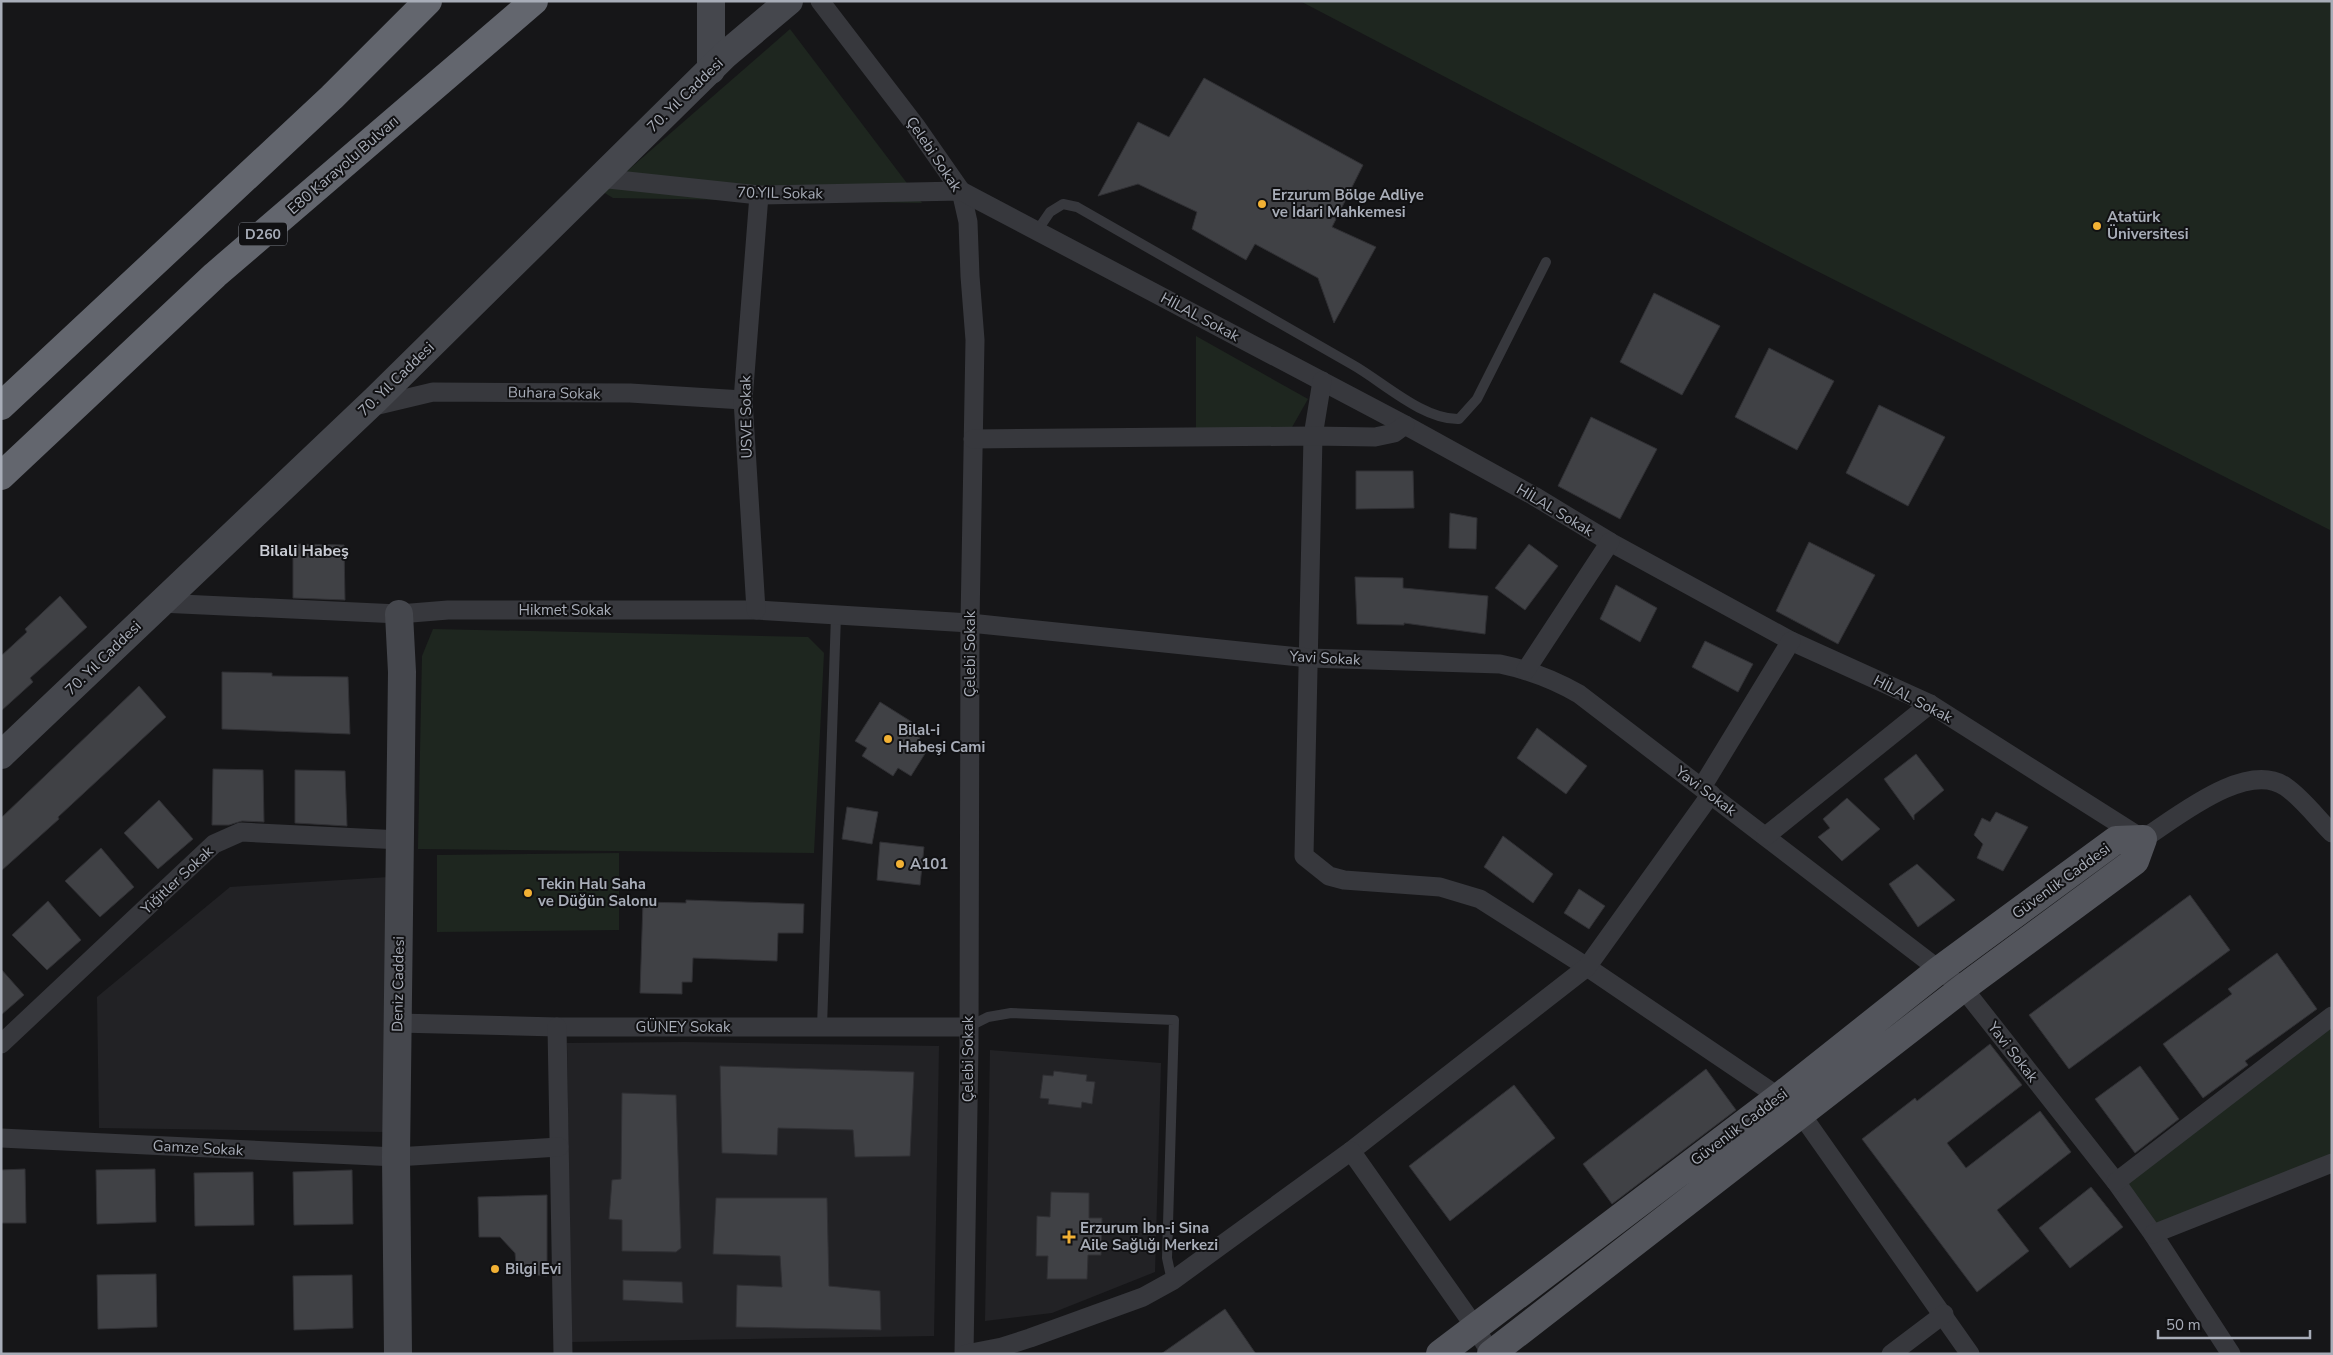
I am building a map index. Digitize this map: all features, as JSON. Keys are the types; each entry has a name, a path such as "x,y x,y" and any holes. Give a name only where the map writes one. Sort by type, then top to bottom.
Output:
{"highway":[{"path":"1,406 332,97 428,1"},
{"name":"E80 Karayolu Bulvarı","path":"1,476 215,275 534,1"}],"main road":[{"name":"Güvenlik Caddesi","path":"1440,1354 1779,1097 1939,970 2116,840 2143,839 2135,861 1963,988 1491,1354"}],"street":[{"path":"711,1 711,70"},
{"name":"70. Yıl Caddesi","path":"1,755 366,408 711,70 789,1"},
{"name":"Çelebi Sokak","path":"820,1 915,125 961,191 968,222 975,340 970,623 965,1354"},
{"name":"70.YIL Sokak","path":"599,178 759,195 961,191"},
{"name":"HİLAL Sokak","path":"961,191 1405,425 1534,496 1610,542 1790,641 1930,704 2143,839"},
{"name":"USVE Sokak","path":"756,610 743,400 759,195"},
{"path":"1322,381 1314,436 1304,856 1329,876 1344,880 1440,887 1480,899 1587,967 1779,1097"},
{"name":"Buhara Sokak","path":"366,408 433,392 630,394 743,400"},
{"path":"973,439 1385,436 1394,433 1405,425"},
{"path":"1526,670 1610,542"},
{"name":"Hikmet Sokak","path":"160,602 399,614 448,610 756,610 970,623"},
{"name":"Deniz Caddesi","path":"398,1354 396,1157 402,672 399,614"},
{"name":"Yavi Sokak","path":"970,623 1309,658 1500,664 1553,679 1579,694 1963,988 2116,1182 2153,1234 2231,1354"},
{"path":"965,1354 1002,1347 1030,1338 1143,1297 1172,1281 1351,1151 1587,967 1706,790 1790,641"},
{"path":"1766,836 1930,704"},
{"path":"2143,839 2223,789 2254,780 2276,782 2286,787 2332,833"},
{"name":"Yiğitler Sokak","path":"1,1044 214,844 241,832 401,840"},
{"path":"2116,1182 2332,1016"},
{"name":"GÜNEY Sokak","path":"398,1023 557,1027 968,1027"},
{"path":"557,1027 563,1354"},
{"path":"1801,1114 1944,1314 1970,1354"},
{"name":"Gamze Sokak","path":"1,1138 396,1157 559,1147"},
{"path":"1351,1151 1475,1326 1491,1354"},
{"path":"2153,1234 2332,1163"},
{"path":"1891,1354 1944,1314"}],"lane":[{"path":"1037,231 1050,212 1063,204 1077,207 1363,370 1425,411 1446,420 1459,419 1477,399 1546,262"},
{"path":"822,1026 836,615"},
{"path":"968,1027 988,1017 1011,1013 1174,1020 1167,1258 1172,1281"}],"shaded area":[{"name":"Atatürk Üniversitesi","path":"1300,1 2332,1 2332,531 1803,264"},
{"path":"790,29 922,203 613,198 603,192"},
{"path":"1196,336 1308,399 1291,429 1196,431"},
{"path":"433,629 808,637 824,653 814,853 418,849 422,656"},
{"name":"Tekin Halı Saha ve Düğün Salonu","path":"619,853 619,930 437,932 437,855"},
{"path":"389,877 384,1132 99,1128 97,997 230,887"},
{"path":"2332,1016 2332,1163 2153,1234 2116,1182"},
{"path":"685,1042 939,1046 934,1336 571,1342 567,1043"},
{"path":"990,1050 1161,1063 1155,1272 1052,1313 985,1321"}],"building":[{"name":"Erzurum Bölge Adliye ve İdari Mahkemesi","path":"1204,78 1363,165 1332,227 1376,247 1334,323 1318,278 1255,244 1246,260 1192,229 1197,212 1138,184 1098,196 1138,122 1169,137"},
{"path":"1654,293 1720,326 1682,395 1620,362"},
{"path":"1769,348 1834,381 1797,450 1735,417"},
{"path":"1879,405 1945,437 1908,506 1846,473"},
{"path":"1591,417 1657,449 1620,519 1558,486"},
{"path":"1356,471 1413,471 1414,508 1356,509"},
{"path":"1450,513 1477,518 1476,549 1449,548"},
{"path":"1809,542 1875,575 1838,644 1776,611"},
{"path":"293,544 344,545 345,600 293,598"},
{"path":"1529,544 1558,566 1525,610 1495,588"},
{"path":"1355,577 1403,578 1403,588 1488,596 1485,634 1404,623 1404,625 1357,624"},
{"path":"1616,585 1657,608 1640,642 1600,619"},
{"path":"60,596 87,627 30,678 33,682 1,711 1,656 27,632 25,629"},
{"path":"1705,641 1753,664 1738,692 1692,667"},
{"path":"222,672 272,673 272,676 348,677 350,734 222,729"},
{"path":"139,686 166,717 58,817 59,819 1,871 1,818"},
{"name":"Bilal-i Habeşi Cami","path":"880,702 915,724 910,732 920,738 916,745 926,752 911,776 898,768 893,776 862,756 867,748 855,741"},
{"path":"1537,728 1587,766 1566,794 1517,758"},
{"path":"1916,754 1944,790 1914,815 1914,820 1884,779"},
{"path":"213,769 263,770 264,822 242,821 229,825 212,825"},
{"path":"295,770 345,771 347,826 295,823"},
{"path":"1847,798 1880,829 1842,861 1818,837 1830,828 1823,819"},
{"path":"159,800 193,839 158,869 124,833"},
{"path":"847,807 878,812 872,844 842,839"},
{"path":"1996,812 2028,827 2003,871 1977,858 1983,844 1974,835 1982,818 1990,822"},
{"path":"1503,836 1553,874 1533,903 1484,867"},
{"name":"A101","path":"880,842 924,847 920,885 877,880"},
{"path":"101,848 134,887 100,917 65,881"},
{"path":"1917,864 1955,900 1918,927 1889,884"},
{"path":"1579,889 1605,906 1589,929 1564,913"},
{"path":"2190,895 2230,950 2069,1069 2029,1015"},
{"path":"686,900 804,904 803,933 778,933 777,961 693,958 692,982 682,982 682,994 640,993 643,902 686,903"},
{"path":"48,901 81,940 47,970 12,935"},
{"path":"2277,953 2317,1009 2245,1061 2248,1065 2203,1098 2163,1044 2232,994 2228,989"},
{"path":"1,969 24,995 1,1015"},
{"path":"1990,1044 2022,1085 1947,1143 1966,1168 2040,1111 2071,1152 1997,1210 2029,1251 1977,1292 1862,1139 1915,1098 1917,1101"},
{"path":"720,1066 914,1072 910,1156 855,1157 853,1130 778,1128 777,1155 722,1153"},
{"path":"2140,1066 2179,1119 2135,1153 2095,1099"},
{"path":"1706,1069 1736,1110 1612,1204 1583,1164"},
{"path":"1054,1071 1087,1075 1086,1081 1095,1082 1092,1104 1082,1102 1081,1108 1048,1104 1049,1099 1040,1098 1043,1075 1053,1076"},
{"path":"1514,1085 1555,1138 1450,1221 1409,1166"},
{"path":"622,1093 676,1095 681,1248 676,1252 622,1251 622,1220 609,1219 612,1180 621,1179"},
{"path":"25,1169 26,1223 1,1223 1,1170"},
{"path":"155,1169 156,1222 97,1224 96,1170"},
{"path":"352,1170 353,1224 294,1225 293,1172"},
{"path":"253,1172 254,1225 195,1226 194,1173"},
{"path":"2091,1187 2123,1227 2070,1268 2039,1228"},
{"name":"Erzurum İbn-i Sina Aile Sağlığı Merkezi","path":"1051,1192 1089,1193 1089,1218 1102,1218 1101,1255 1088,1255 1087,1279 1047,1279 1048,1256 1036,1256 1037,1216 1050,1217"},
{"path":"547,1195 547,1276 517,1273 515,1253 500,1237 479,1237 478,1197"},
{"path":"716,1198 827,1198 829,1286 880,1291 881,1330 736,1327 737,1285 782,1287 780,1256 713,1254"},
{"path":"156,1274 157,1327 98,1329 97,1275"},
{"path":"352,1275 353,1328 294,1330 293,1276"},
{"path":"623,1280 682,1282 683,1303 623,1300"},
{"path":"1225,1309 1256,1354 1161,1354"}],"place":[{"name":"Erzurum Bölge Adliye ve İdari Mahkemesi","path":"1262,204"},
{"name":"Atatürk Üniversitesi","path":"2097,226"},
{"name":"Bilal-i Habeşi Cami","path":"888,739"},
{"name":"A101","path":"900,864"},
{"name":"Tekin Halı Saha ve Düğün Salonu","path":"528,893"},
{"name":"Erzurum İbn-i Sina Aile Sağlığı Merkezi","path":"1069,1237"},
{"name":"Bilgi Evi","path":"495,1269"}],"district":[{"name":"Bilali Habeş","path":"304,551"}]}
